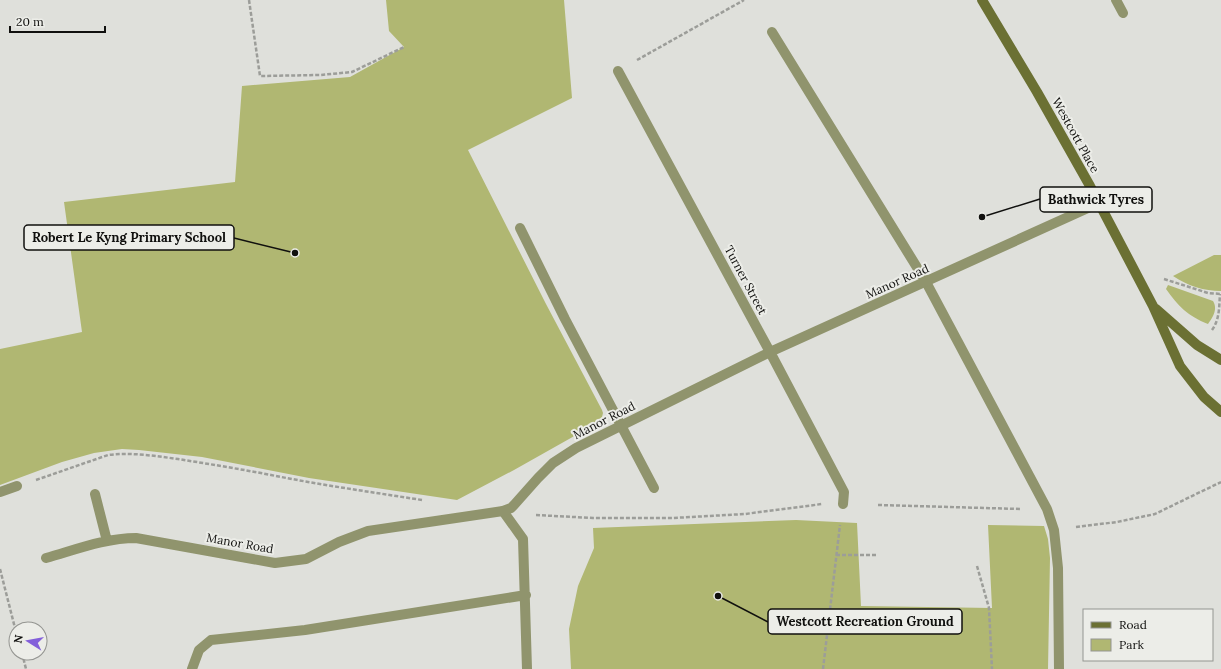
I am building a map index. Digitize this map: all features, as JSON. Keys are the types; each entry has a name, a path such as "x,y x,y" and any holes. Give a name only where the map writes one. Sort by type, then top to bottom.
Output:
{"main road":[{"name":"Westcott Place","path":"982,0 1056,125 1099,203 1153,306 1180,366 1204,397 1221,412"},
{"name":"Westcott Place","path":"1153,306 1197,344 1221,360"}],"street":[{"path":"1116,0 1123,13"},
{"path":"772,32 926,282 1047,509 1054,530 1058,568 1059,669"},
{"name":"Turner Street","path":"618,71 844,492 843,504"},
{"name":"Manor Road","path":"46,558 107,541 122,538 136,538 275,563 306,559 339,542 368,531 511,508 553,463 576,448 770,352 1099,203"},
{"path":"520,228 565,319 654,488"},
{"path":"0,492 17,486"},
{"path":"95,494 107,541"},
{"path":"503,510 523,539 526,595 527,669"},
{"path":"192,669 199,650 211,640 305,630 526,595"}],"path":[{"path":"249,0 260,76 320,75 352,72 404,47"},
{"path":"618,71 744,0"},
{"path":"1142,286 1164,279 1208,293 1221,294"},
{"path":"17,486 108,455 120,454 163,457 214,464 301,481 423,500"},
{"path":"1054,530 1117,522 1155,514 1221,482"},
{"path":"531,515 593,518 673,518 745,514 820,504 843,504 823,669"},
{"path":"878,504 1047,509"},
{"path":"836,555 878,555"},
{"path":"977,566 989,608 992,669"},
{"path":"0,569 13,621"}],"green space":[{"path":"386,0 564,0 572,98 468,150 546,304 602,410 603,413 601,421 457,500 309,478 202,457 122,449 94,453 62,462 0,485 0,349 82,332 64,202 235,182 242,86 350,77 404,47 389,31"},
{"path":"1214,255 1221,255 1221,291 1196,287 1184,283 1173,276"},
{"path":"1168,285 1213,301 1215,310 1208,324 1195,318 1179,305 1166,289"},
{"path":"796,520 857,523 861,606 992,608 988,525 1044,526 1048,539 1050,558 1048,669 571,669 569,629 578,586 594,548 593,528"}],"place":[{"name":"Bathwick Tyres","path":"982,217"},
{"name":"Robert Le Kyng Primary School","path":"295,253"},
{"name":"Westcott Recreation Ground","path":"718,596"}]}
